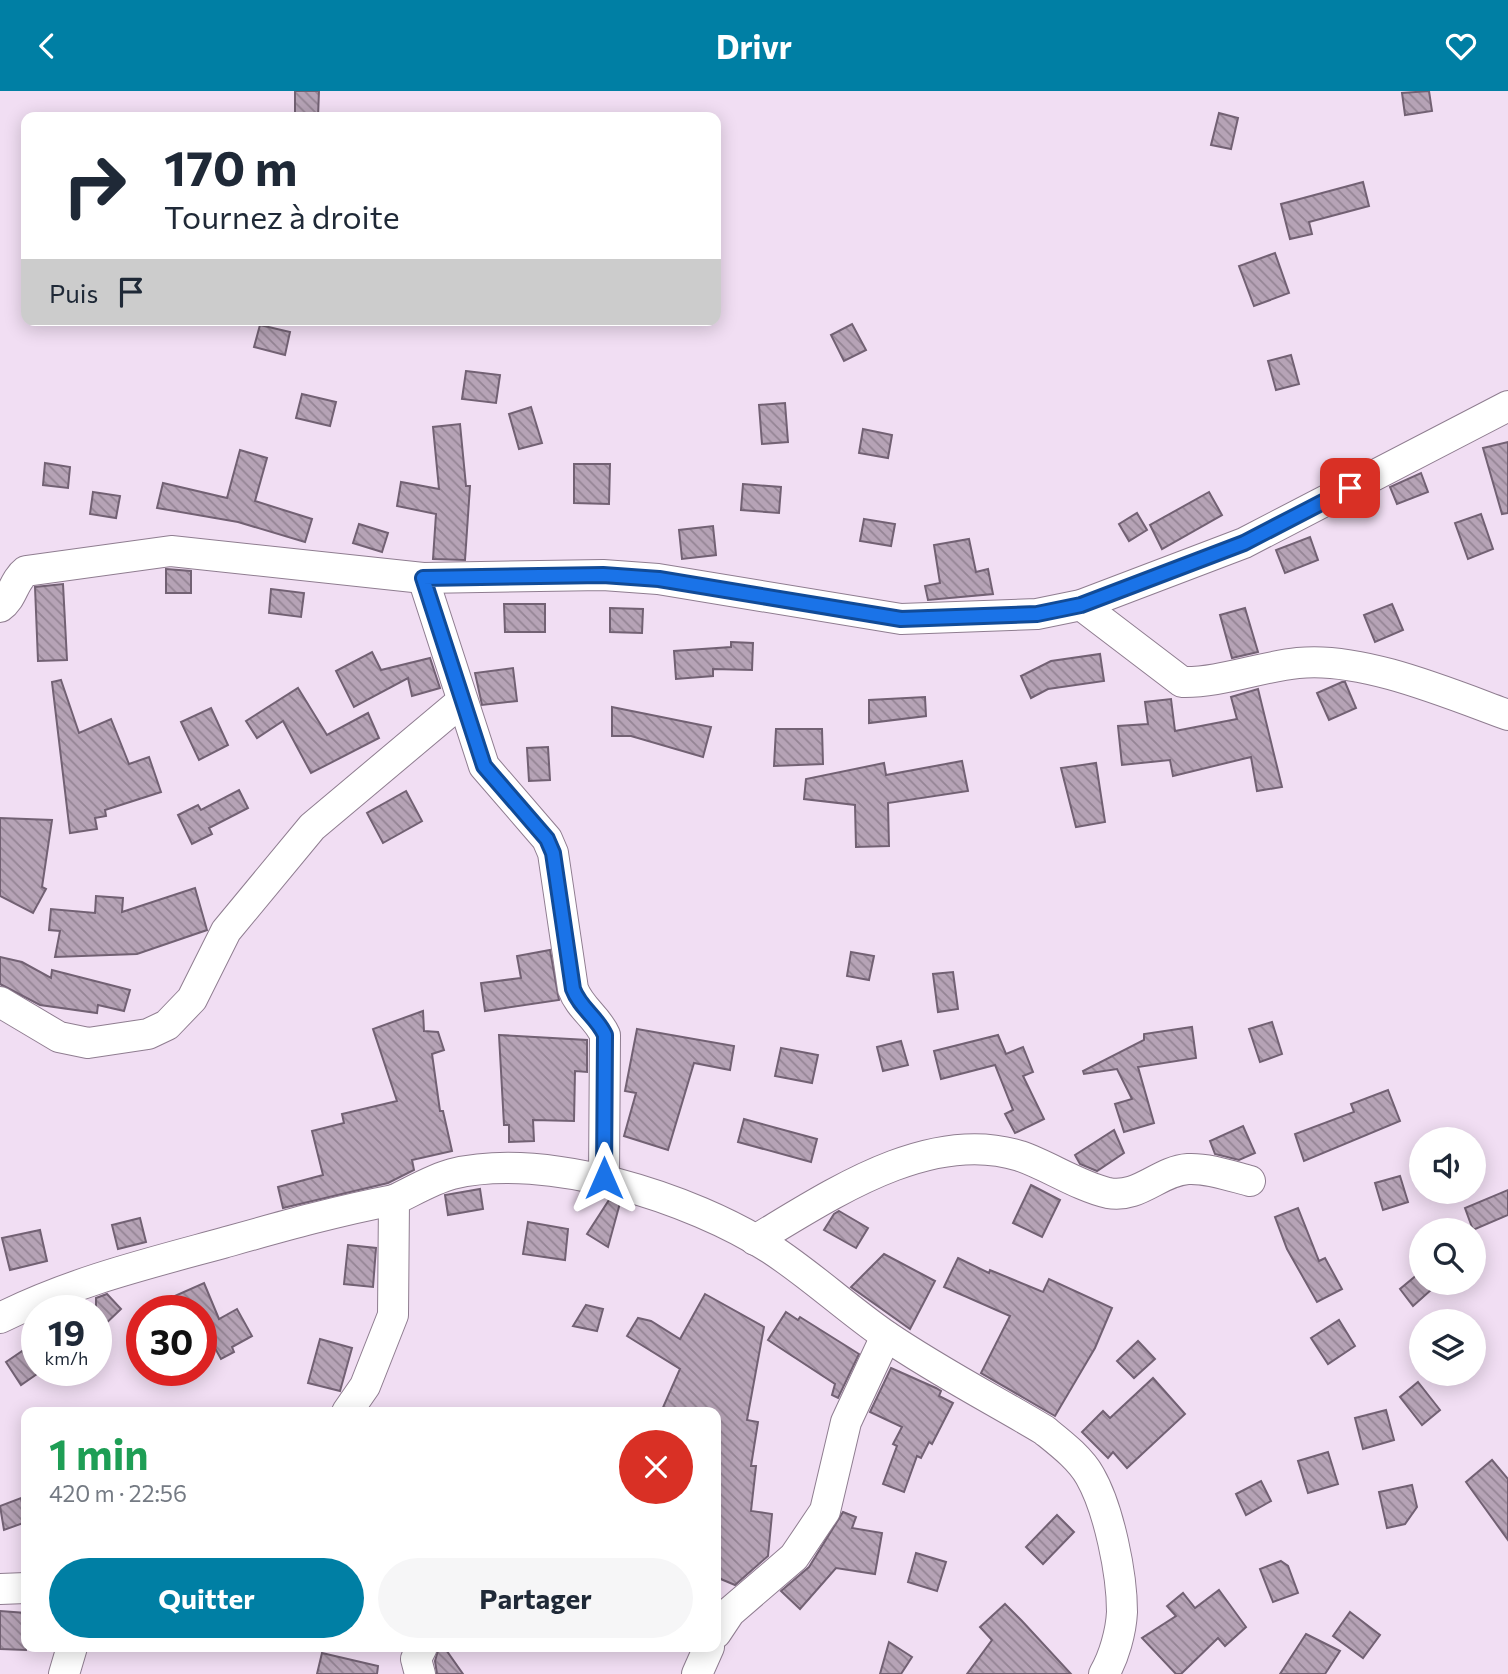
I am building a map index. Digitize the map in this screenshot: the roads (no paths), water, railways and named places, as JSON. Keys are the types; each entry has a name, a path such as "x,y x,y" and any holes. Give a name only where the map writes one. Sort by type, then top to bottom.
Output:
{"street":[{"path":"0,607 5,604 18,578 26,571 155,551 213,554 423,578 603,575 659,579 901,619 1037,614 1081,605 1244,543 1508,406"},
{"path":"423,578 484,766 547,839 553,853 573,989 578,1002 600,1023 605,1035 604,1178"},
{"path":"1081,605 1182,682 1297,663 1332,661 1432,687 1508,715"},
{"path":"0,1002 59,1037 88,1042 148,1034 167,1025 192,999 226,930 312,827 462,701"},
{"path":"755,1240 834,1193 874,1174 940,1152 985,1149 1020,1156 1107,1193 1124,1194 1139,1190 1173,1172 1188,1169 1250,1181"},
{"path":"0,1318 69,1286 129,1266 267,1229 394,1200 450,1175 479,1170 536,1170 604,1178 714,1219 755,1240 886,1335 1044,1430 1090,1474 1104,1508 1120,1588 1120,1628 1108,1672"},
{"path":"350,1407 365,1386 393,1315 394,1200"},
{"path":"721,1626 730,1612 794,1557 825,1511 846,1422 886,1335"},
{"path":"0,1589 21,1588"},
{"path":"64,1674 71,1652"},
{"path":"420,1652 416,1659 420,1674"},
{"path":"697,1674 707,1652"}]}
